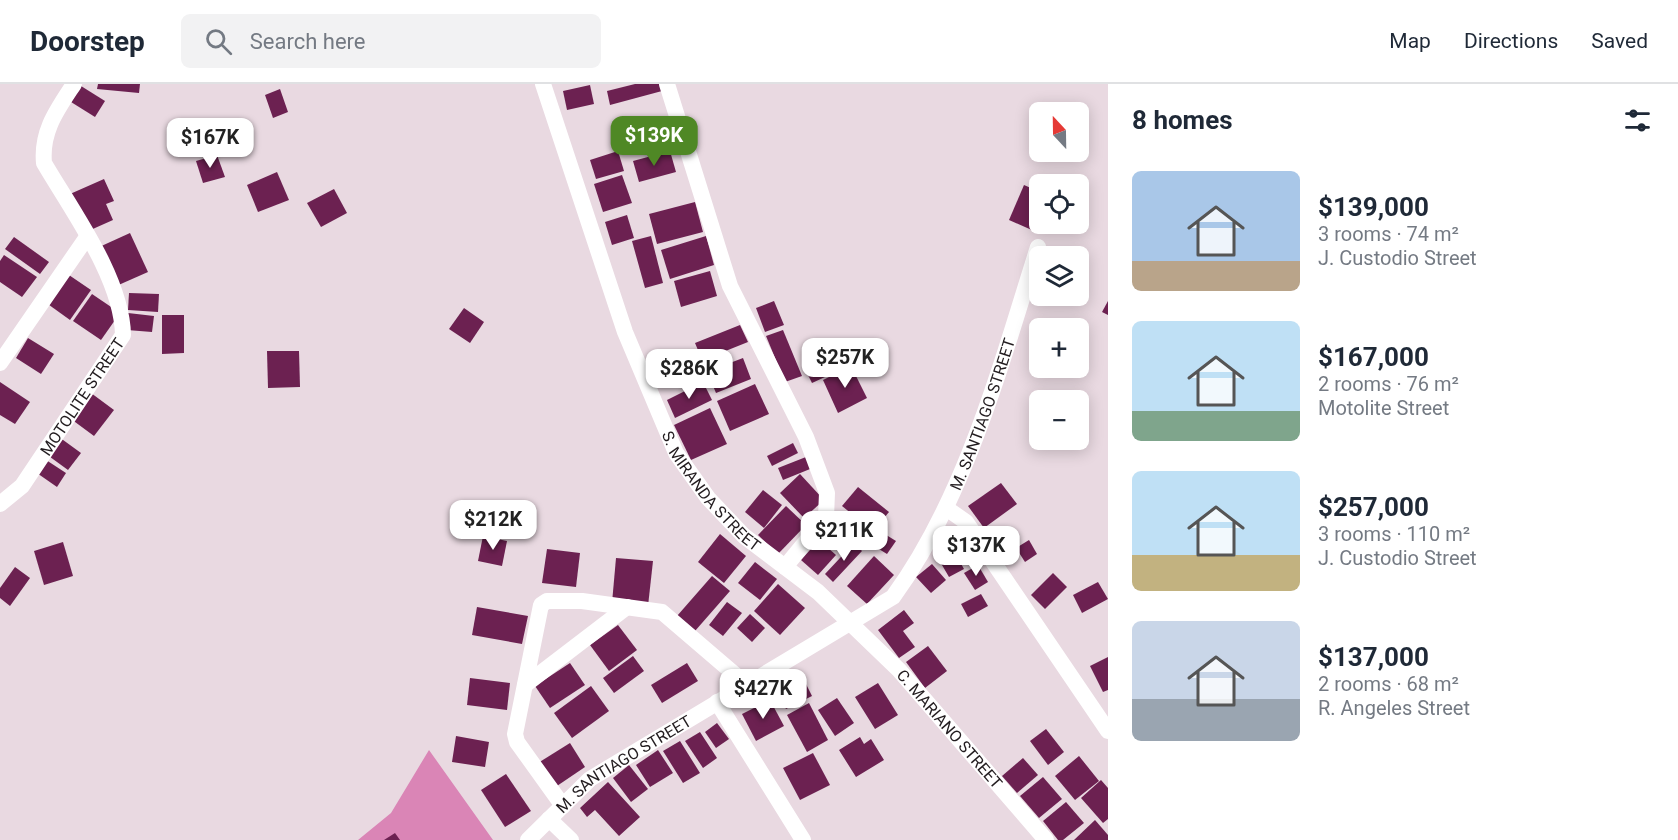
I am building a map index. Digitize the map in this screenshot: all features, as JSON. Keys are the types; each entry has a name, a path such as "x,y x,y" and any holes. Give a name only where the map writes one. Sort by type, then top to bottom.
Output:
{"street":[{"name":"MOTOLITE STREET","path":"0,504 22,486 123,335 121,310 114,293 87,237 44,163 43,145 50,121 74,84"},
{"name":"S. MIRANDA STREET","path":"543,84 626,332 676,453 708,498 744,536 818,592 847,623"},
{"path":"667,84 730,286 806,437 827,493 826,517 785,567"},
{"path":"0,363 87,237"},
{"name":"M. SANTIAGO STREET","path":"528,840 590,779 892,597 919,561 946,508 995,383 1029,275"},
{"path":"946,508 966,522 1108,731"},
{"path":"563,807 517,742 515,734 541,605 547,601 582,601 662,612 746,684"},
{"path":"525,685 627,607"},
{"name":"C. MARIANO STREET","path":"847,623 899,670 1046,840"},
{"path":"717,702 802,840"},
{"path":"549,819 571,840"}],"shaded area":[{"path":"429,750 493,840 358,840 391,813"}],"building":[{"path":"98,84 140,84 139,93 97,89"},
{"path":"635,84 660,84 662,91 610,105 607,91"},
{"path":"590,85 594,104 567,110 563,91"},
{"path":"81,86 105,101 95,117 71,102"},
{"path":"280,89 288,112 273,118 265,95"},
{"path":"618,151 624,171 596,179 590,160"},
{"path":"670,151 676,172 639,182 633,161"},
{"path":"217,155 225,177 203,183 196,161"},
{"path":"277,172 289,200 258,212 247,185"},
{"path":"622,175 632,203 603,212 594,184"},
{"path":"104,179 114,201 106,204 113,220 86,232 70,194"},
{"path":"1024,185 1029,187 1029,229 1009,220"},
{"path":"334,189 347,213 321,227 307,203"},
{"path":"695,202 703,232 657,244 649,214"},
{"path":"627,215 634,238 612,245 605,222"},
{"path":"130,233 148,272 114,287 97,248"},
{"path":"651,236 663,283 645,288 632,241"},
{"path":"706,236 714,265 670,279 661,250"},
{"path":"14,237 49,262 40,274 5,249"},
{"path":"4,255 37,277 22,297 0,282 0,261"},
{"path":"710,271 717,296 681,307 674,281"},
{"path":"66,273 91,290 70,320 45,302"},
{"path":"129,293 159,294 158,312 128,310"},
{"path":"92,294 120,313 101,340 73,321"},
{"path":"774,301 784,325 765,332 756,308"},
{"path":"1108,301 1108,315 1102,312"},
{"path":"464,308 484,322 470,343 449,329"},
{"path":"128,313 154,316 152,332 127,330"},
{"path":"162,315 184,315 184,353 162,354"},
{"path":"740,325 748,342 718,354 722,366 743,358 751,379 716,393 695,343"},
{"path":"783,330 802,376 785,382 766,336"},
{"path":"28,338 54,354 41,374 16,358"},
{"path":"267,351 299,351 300,387 268,388"},
{"path":"819,363 825,377 812,383 805,369"},
{"path":"851,366 867,398 838,413 823,380"},
{"path":"0,382 30,402 15,424 0,415"},
{"path":"703,382 712,400 675,418 667,400"},
{"path":"755,384 769,414 730,431 717,401"},
{"path":"91,393 114,410 94,436 71,419"},
{"path":"710,408 727,444 691,460 674,425"},
{"path":"59,437 81,453 68,470 46,454"},
{"path":"793,443 798,453 772,466 767,456"},
{"path":"811,455 815,467 783,480 778,468"},
{"path":"43,458 66,473 57,487 34,471"},
{"path":"800,474 824,500 804,518 780,493"},
{"path":"1001,483 1017,504 984,528 968,506"},
{"path":"858,487 889,512 873,531 842,506"},
{"path":"763,490 782,505 764,528 745,512"},
{"path":"786,506 806,525 778,554 758,535"},
{"path":"837,521 854,536 840,552 823,537"},
{"path":"883,533 896,541 887,554 874,546"},
{"path":"720,534 746,556 724,583 698,562"},
{"path":"483,536 507,541 502,566 478,561"},
{"path":"962,537 971,553 959,560 964,569 949,577 935,553"},
{"path":"819,540 836,555 818,575 801,560"},
{"path":"1029,540 1037,554 1025,562 1016,548"},
{"path":"63,542 73,576 44,585 34,551"},
{"path":"854,543 862,551 833,582 825,574"},
{"path":"547,549 580,553 576,587 542,583"},
{"path":"874,556 894,575 867,604 847,586"},
{"path":"616,558 653,561 648,606 612,603"},
{"path":"755,562 777,579 760,600 738,583"},
{"path":"932,564 946,580 931,593 916,577"},
{"path":"978,565 988,582 975,590 964,573"},
{"path":"15,567 30,578 10,606 0,598 0,588"},
{"path":"1053,573 1067,587 1045,609 1031,595"},
{"path":"712,576 730,591 695,631 677,616"},
{"path":"1098,582 1108,599 1082,613 1073,595"},
{"path":"778,584 805,608 780,635 754,611"},
{"path":"981,594 988,606 968,617 961,604"},
{"path":"727,602 742,613 723,636 709,625"},
{"path":"477,607 528,616 522,644 472,635"},
{"path":"904,610 914,623 903,631 915,647 899,658 878,630"},
{"path":"750,614 765,628 752,642 737,628"},
{"path":"618,625 637,650 609,671 590,645"},
{"path":"928,646 947,671 925,688 906,662"},
{"path":"633,656 644,671 614,693 603,678"},
{"path":"1108,657 1108,690 1103,692 1090,666"},
{"path":"570,663 585,685 550,708 535,686"},
{"path":"687,663 698,681 662,703 651,685"},
{"path":"799,670 812,696 786,709 772,684"},
{"path":"470,678 510,683 507,710 467,705"},
{"path":"878,683 898,715 875,729 855,697"},
{"path":"591,686 609,711 572,738 554,713"},
{"path":"837,698 854,723 835,736 818,710"},
{"path":"770,700 784,726 756,741 742,714"},
{"path":"809,703 828,740 807,752 787,715"},
{"path":"717,723 729,739 716,748 705,732"},
{"path":"1046,729 1064,752 1048,765 1030,741"},
{"path":"700,732 717,758 703,768 685,741"},
{"path":"456,736 489,742 485,767 452,762"},
{"path":"860,737 864,744 871,739 884,760 856,777 839,750"},
{"path":"680,741 700,773 683,783 663,751"},
{"path":"570,743 585,767 554,788 538,763"},
{"path":"658,750 673,773 650,787 636,765"},
{"path":"813,753 830,785 800,800 783,768"},
{"path":"1079,756 1099,781 1075,800 1055,776"},
{"path":"1023,758 1038,775 1017,793 1002,776"},
{"path":"629,765 648,789 631,802 613,778"},
{"path":"506,774 531,811 505,827 481,790"},
{"path":"1043,777 1062,799 1039,818 1020,796"},
{"path":"1101,780 1108,788 1108,819 1103,823 1081,798"},
{"path":"608,782 640,817 619,836 595,810 587,817 580,808"},
{"path":"1066,802 1084,823 1063,840 1058,840 1043,821"},
{"path":"1095,820 1108,835 1108,840 1074,840"},
{"path":"395,833 400,840 384,840"}]}
